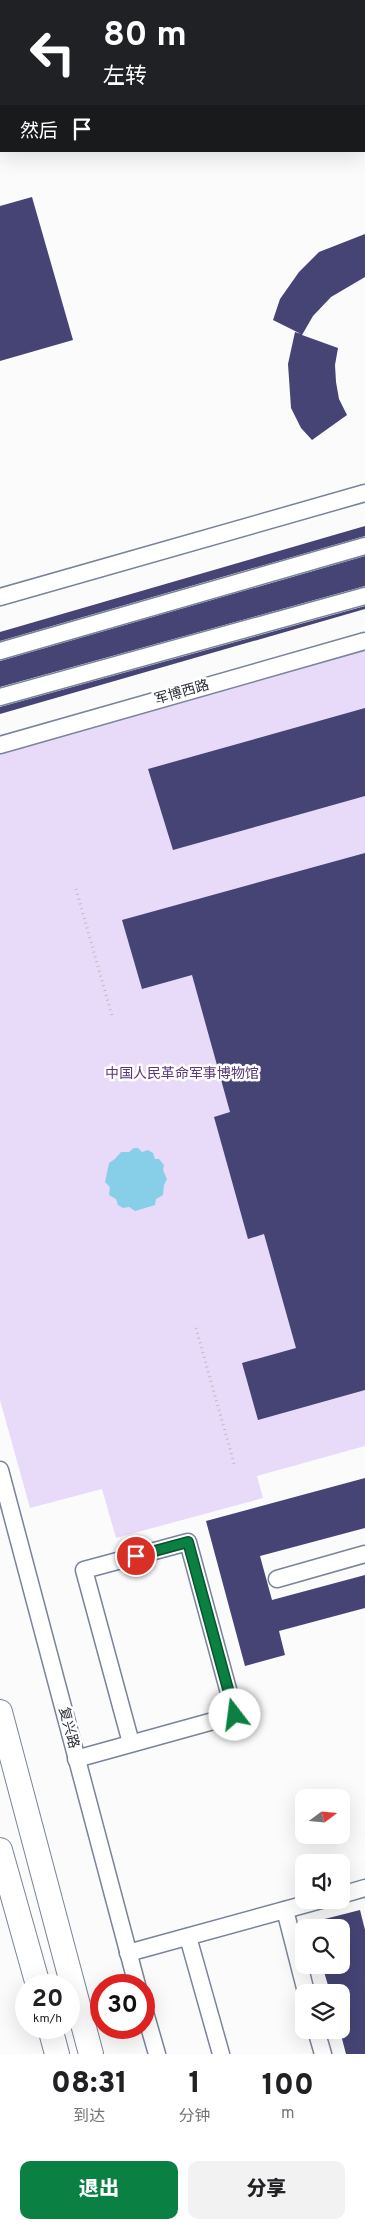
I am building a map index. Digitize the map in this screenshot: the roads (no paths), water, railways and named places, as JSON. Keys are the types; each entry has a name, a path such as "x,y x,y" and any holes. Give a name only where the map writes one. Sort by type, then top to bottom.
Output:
{"highway":[{"path":"0,1712 91,2054"},
{"path":"0,1850 35,1974"},
{"path":"53,2039 57,2054"}],"street":[{"path":"0,597 365,493"},
{"path":"0,651 365,546"},
{"path":"0,697 365,596"},
{"name":"军博西路","path":"0,745 365,641"},
{"name":"复兴路","path":"0,1470 134,1974"},
{"path":"76,1759 235,1715 188,1542 84,1570 131,1743"},
{"path":"277,1579 365,1554"},
{"path":"350,1892 365,1888"},
{"path":"128,1953 295,1907"},
{"path":"285,1910 304,1984"},
{"path":"188,1937 221,2054"},
{"path":"153,2039 157,2054"},
{"path":"319,2039 323,2054"}],"water":[{"path":"134,1148 138,1148 142,1152 148,1150 153,1153 155,1159 159,1159 164,1165 163,1170 167,1179 163,1195 156,1199 155,1205 135,1211 129,1207 123,1208 118,1205 116,1199 109,1195 110,1187 105,1182 109,1163 121,1152 129,1152"}],"park label":[{"name":"中国人民革命军事博物馆","path":"182,1074"}]}
